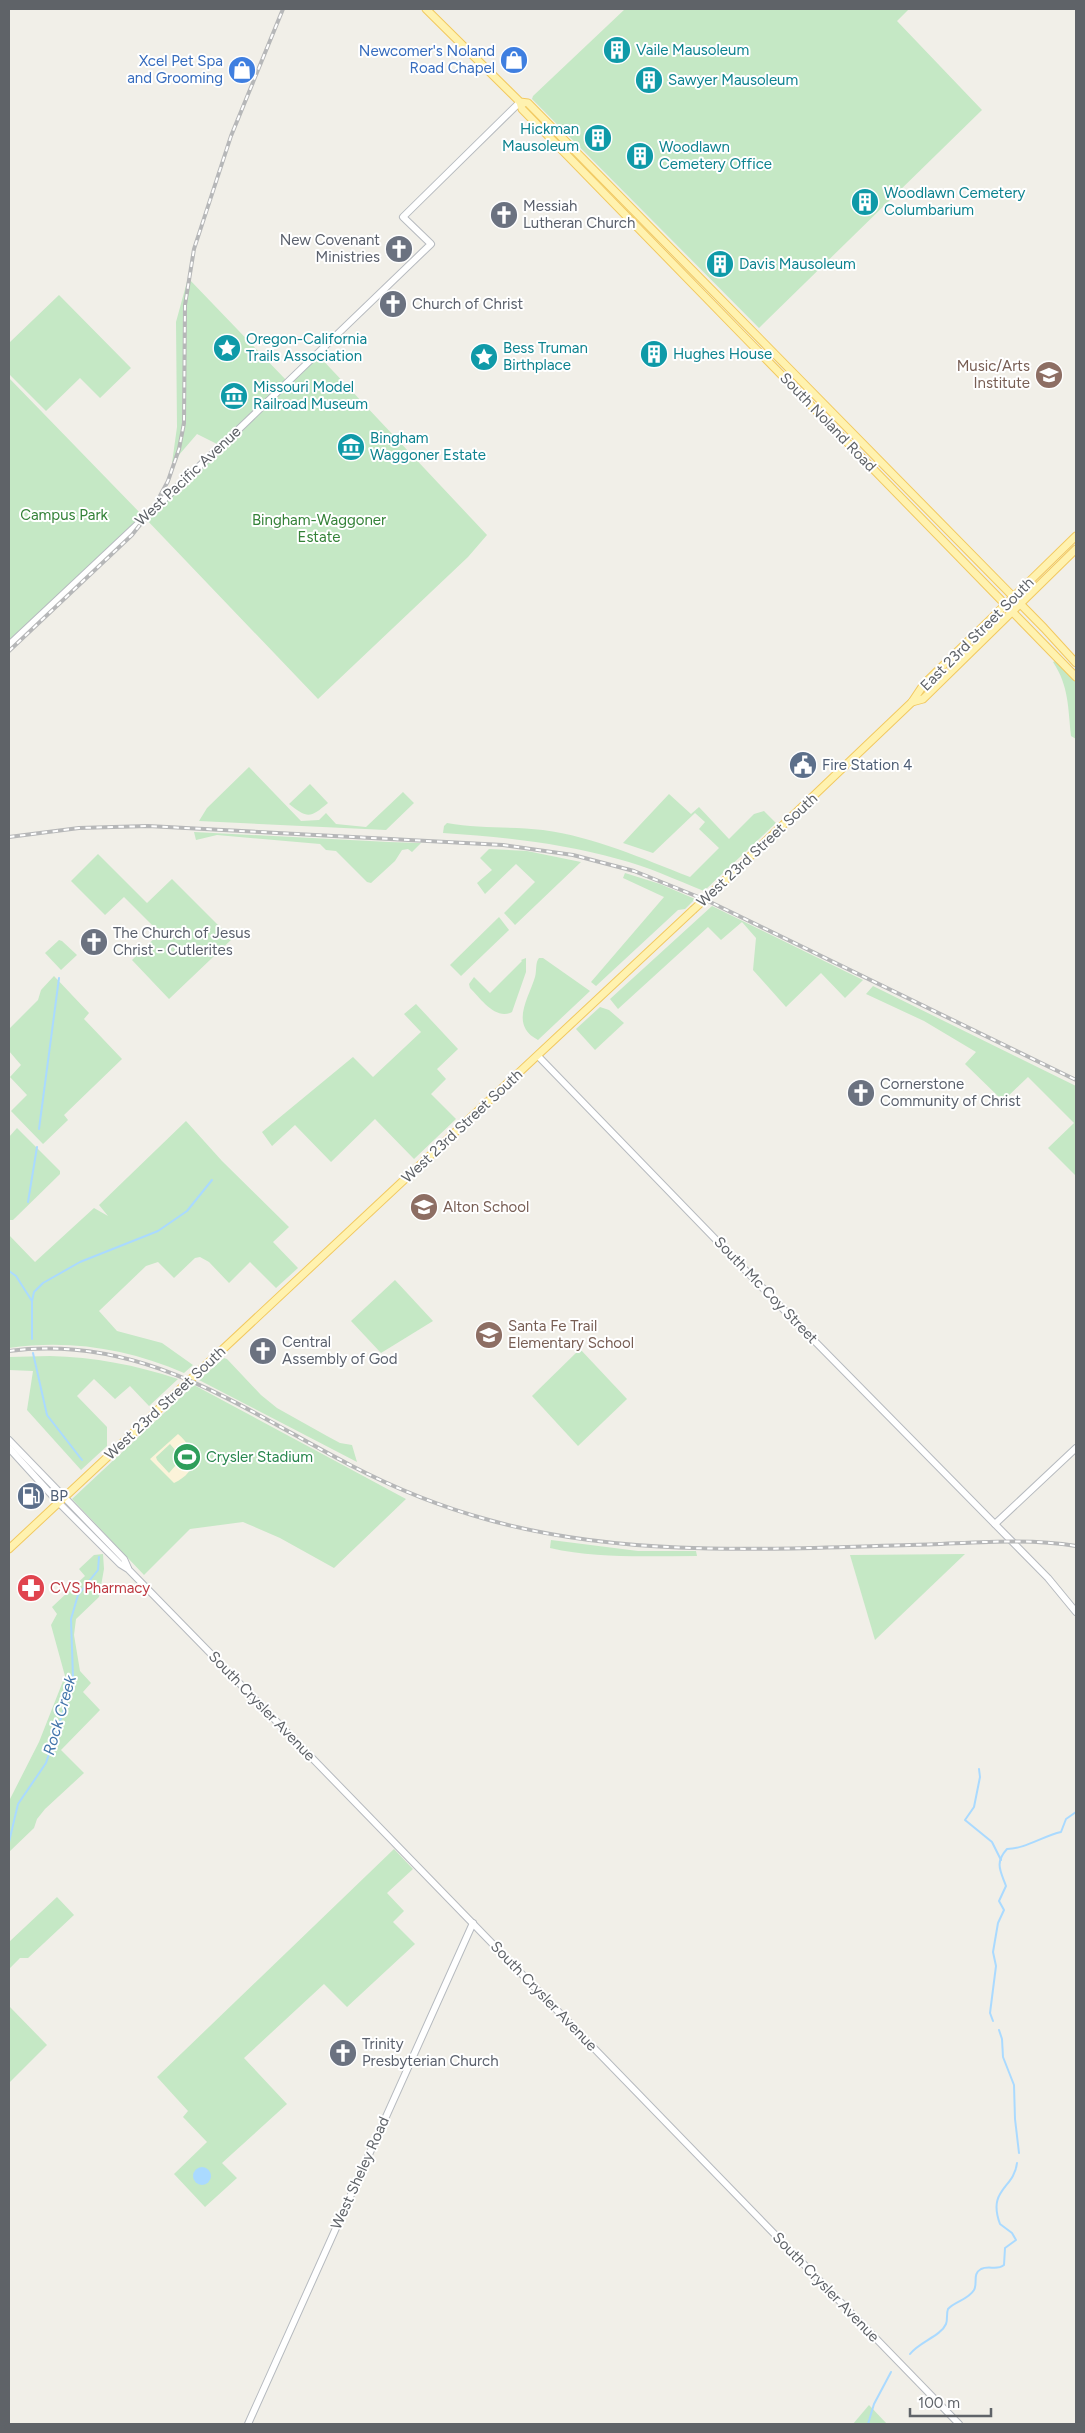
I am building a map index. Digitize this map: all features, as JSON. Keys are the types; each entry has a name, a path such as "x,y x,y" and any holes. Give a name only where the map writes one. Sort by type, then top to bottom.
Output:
{"main road":[{"name":"South Noland Road","path":"426,9 520,102 522,109 1006,605 1011,613 1076,677"},
{"name":"South Noland Road","path":"520,102 528,104 535,110 1020,604 1076,664"},
{"name":"East 23rd Street South","path":"912,702 924,684 1076,536"},
{"name":"East 23rd Street South","path":"912,702 923,699 1076,549"},
{"name":"West 23rd Street South","path":"9,1549 538,1056 912,702"}],"street":[{"name":"West Pacific Avenue","path":"9,645 240,428 431,244 402,216 520,102"},
{"name":"South Mc Coy Street","path":"538,1056 1048,1578 1076,1612"},
{"name":"South Crysler Avenue","path":"9,1440 120,1564 128,1569 959,2424"},
{"name":"South Crysler Avenue","path":"9,1448 62,1500"},
{"path":"995,1524 1076,1448"},
{"name":"West Sheley Road","path":"248,2424 473,1923"}],"green space":[{"path":"625,9 909,9 897,21 982,110 759,328 532,99"},
{"name":"Bingham-Waggoner Estate","path":"188,278 287,381 317,354 487,535 468,557 318,699 144,517 9,645 9,378 143,516 219,445 197,434 172,463 177,427 176,322"},
{"path":"59,295 131,368 100,398 80,378 46,411 9,374 9,343"},
{"path":"1055,661 1076,681 1076,739 1071,736 1067,698 1062,680 1053,662"},
{"path":"249,767 301,821 319,820 326,813 336,824 366,827 403,792 414,803 386,830 199,821 207,808"},
{"path":"310,784 328,803 317,812 309,815 289,804"},
{"path":"669,794 691,814 699,807 729,839 754,814 764,811 776,823 704,891 640,865 596,853 531,841 443,833 444,826 447,823 562,833 618,849 690,877 719,848 699,829 705,822 695,813 653,853 623,843"},
{"path":"194,832 421,843 412,852 408,849 402,850 395,861 371,883 367,882 336,851 326,850 320,844 217,835 196,840"},
{"path":"489,849 527,851 581,862 515,925 504,913 535,882 516,864 485,894 477,883 492,870 480,858"},
{"path":"98,854 147,903 172,879 232,939 169,999 132,960 160,933 124,897 105,915 71,881"},
{"path":"625,873 660,884 695,899 685,909 678,910 596,986 591,982 664,897 623,878"},
{"path":"712,906 863,980 845,998 821,973 786,1007 753,970 756,938 742,922 721,940 708,927 618,1009 610,999"},
{"path":"499,917 509,930 461,976 450,965"},
{"path":"59,940 77,955 61,970 45,953"},
{"path":"526,958 526,972 512,1012 506,1014 494,1011 470,988 469,984 474,977 490,993 521,960"},
{"path":"539,958 543,958 590,991 538,1040 529,1034 524,1027 523,1011 535,977"},
{"path":"54,976 89,1013 84,1019 122,1059 64,1115 68,1120 43,1144 11,1111 27,1095 10,1077 21,1065 9,1051 9,1029 38,1000 41,990"},
{"path":"873,986 1076,1086 1076,1176 1048,1148 1074,1123 1028,1077 1003,1101 965,1064 976,1052 924,1021 866,994"},
{"path":"416,1004 458,1049 437,1069 446,1079 431,1094 456,1119 414,1159 375,1119 331,1162 295,1125 272,1146 262,1132 353,1057 373,1077 421,1032 404,1014"},
{"path":"600,1007 609,1010 624,1023 595,1050 576,1029"},
{"path":"186,1121 222,1161 289,1227 273,1242 298,1268 276,1288 250,1262 229,1283 209,1262 200,1257 195,1258 174,1278 158,1262 146,1266 99,1311 117,1331 162,1343 193,1365 184,1373 142,1358 98,1348 54,1345 9,1348 9,1235 35,1262 94,1208 108,1216 99,1205"},
{"path":"17,1128 60,1171 60,1174 13,1220 9,1220 9,1137"},
{"path":"395,1280 433,1321 381,1353 351,1321"},
{"path":"580,1349 627,1399 578,1446 532,1396"},
{"path":"50,1356 83,1358 115,1363 178,1379 149,1406 130,1386 115,1399 94,1379 77,1396 107,1427 107,1446 81,1470 27,1410 33,1371 9,1370 9,1357"},
{"path":"224,1358 261,1395 277,1408 340,1443 352,1445 357,1462 199,1380"},
{"path":"194,1385 406,1499 334,1568 280,1538 243,1522 190,1529 144,1575 72,1499"},
{"path":"551,1540 638,1551 696,1551 697,1556 586,1554 550,1548"},
{"path":"103,1554 104,1569 99,1597 76,1619 74,1635 80,1671 91,1683 83,1692 100,1710 61,1750 84,1773 45,1809 37,1819 34,1828 9,1852 9,1801 39,1742 65,1676 51,1625 57,1614 52,1607 85,1576 79,1569 94,1555"},
{"path":"965,1554 875,1640 850,1555"},
{"path":"394,1849 413,1869 387,1893 404,1911 393,1922 415,1944 347,2007 324,1984 244,2058 287,2104 222,2163 237,2178 205,2207 174,2174 207,2142 183,2117 188,2111 157,2077"},
{"path":"57,1897 74,1915 28,1958 20,1958 9,1969 9,1942"},
{"path":"9,2006 47,2045 9,2083"},
{"path":"869,2405 887,2424 853,2424"}],"sand":[{"path":"178,1434 189,1447 193,1460 188,1473 174,1483 150,1459","holes":["170,1444 182,1458 169,1473 156,1457"]}],"water":[{"path":"198,2167 206,2167 211,2172 209,2183 198,2185 193,2180 193,2172"}],"waterway":[{"path":"39,1129 59,978"},
{"path":"28,1202 37,1147"},
{"path":"32,1339 32,1301 34,1292 43,1283 80,1262 158,1231 187,1211 212,1180"},
{"path":"9,1271 16,1276 32,1301"},
{"name":"Rock Creek","path":"33,1353 47,1415 82,1460"},
{"name":"Rock Creek","path":"9,1842 18,1804 46,1763 64,1709 73,1678 71,1619 78,1595 98,1570 99,1557"},
{"path":"979,1769 980,1777 974,1807 965,1820 992,1842 1001,1860"},
{"path":"993,2021 990,2013 996,1966 993,1952 998,1923 1004,1910 999,1901 1006,1886 1000,1868 1001,1859 1007,1849 1027,1845 1061,1832 1066,1819 1076,1812"},
{"path":"999,2030 1002,2039 1003,2057 1014,2085 1019,2153"},
{"path":"910,2354 940,2332 947,2322 948,2309 974,2290 978,2271 984,2268 999,2268 1004,2265 1005,2248 1016,2240 1012,2233 1000,2224 997,2203 999,2196 1015,2172 1017,2163"},
{"path":"868,2424 874,2404 891,2372"}],"railway":[{"path":"9,651 132,535 154,507 168,481 179,449 184,423 185,305 194,249 231,136 283,9"},
{"path":"9,837 79,828 148,826 503,845 573,855 634,871 706,900 1076,1080"},
{"path":"9,1351 57,1349 103,1353 146,1364 188,1380 228,1399 350,1465 401,1489 471,1515 540,1532 645,1546 698,1548 804,1548 1014,1541 1076,1546"}],"place":[{"name":"Vaile Mausoleum","path":"617,50"},
{"name":"Newcomer's Noland Road Chapel","path":"514,60"},
{"name":"Xcel Pet Spa and Grooming","path":"242,70"},
{"name":"Sawyer Mausoleum","path":"649,80"},
{"name":"Hickman Mausoleum","path":"598,138"},
{"name":"Woodlawn Cemetery Office","path":"640,156"},
{"name":"Woodlawn Cemetery Columbarium","path":"865,202"},
{"name":"Messiah Lutheran Church","path":"504,215"},
{"name":"New Covenant Ministries","path":"399,249"},
{"name":"Davis Mausoleum","path":"720,264"},
{"name":"Church of Christ","path":"393,304"},
{"name":"Oregon-California Trails Association","path":"227,348"},
{"name":"Hughes House","path":"654,354"},
{"name":"Bess Truman Birthplace","path":"484,357"},
{"name":"Music/Arts Institute","path":"1049,375"},
{"name":"Missouri Model Railroad Museum","path":"234,396"},
{"name":"Bingham Waggoner Estate","path":"351,447"},
{"name":"Fire Station 4","path":"803,765"},
{"name":"The Church of Jesus Christ - Cutlerites","path":"94,942"},
{"name":"Cornerstone Community of Christ","path":"861,1093"},
{"name":"Alton School","path":"424,1207"},
{"name":"Santa Fe Trail Elementary School","path":"489,1335"},
{"name":"Central Assembly of God","path":"263,1351"},
{"name":"Crysler Stadium","path":"187,1457"},
{"name":"BP","path":"31,1496"},
{"name":"CVS Pharmacy","path":"31,1588"},
{"name":"Trinity Presbyterian Church","path":"343,2053"}],"park label":[{"name":"Campus Park","path":"64,515"}]}
